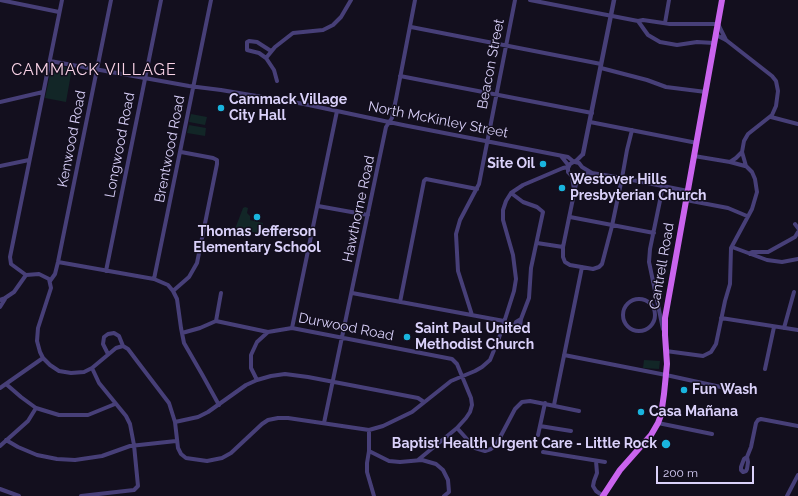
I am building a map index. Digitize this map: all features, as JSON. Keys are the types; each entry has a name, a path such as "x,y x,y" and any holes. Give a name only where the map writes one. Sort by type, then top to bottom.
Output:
{"main road":[{"name":"Cantrell Road","path":"603,496 620,470 651,435 658,423 663,402 666,375 665,318 722,0"}],"street":[{"path":"0,0 60,12"},
{"path":"50,281 48,277 41,274 26,275 13,266 10,259 42,92 50,61 62,0"},
{"name":"Kenwood Road","path":"43,358 38,348 37,335 50,288 50,281 55,274 58,262 111,0"},
{"name":"Longwood Road","path":"106,271 161,0"},
{"name":"Brentwood Road","path":"154,279 211,0"},
{"path":"266,58 271,51 293,33 323,30 333,25 341,17 351,0"},
{"name":"Hawthorne Road","path":"324,423 386,127 392,118 411,27 415,0"},
{"name":"Beacon Street","path":"472,315 458,271 456,234 460,220 477,189 479,182 515,0"},
{"path":"530,0 638,21 643,20 665,24 718,24 726,40"},
{"path":"614,0 580,175 563,247 562,257 565,262 570,265 595,269 602,264 612,226 632,130"},
{"path":"665,24 669,0"},
{"path":"638,21 648,35 660,42 677,45 697,42 714,43"},
{"path":"411,27 506,45 601,66 666,87 706,92"},
{"path":"666,351 696,356 709,354 714,350 730,284 732,247 755,202 757,190 754,175 746,166 742,152 744,140 748,134 770,117 774,112 778,95 774,78 726,40 716,35"},
{"path":"271,51 257,42 247,42 247,50 259,53 266,58 274,70 277,81"},
{"name":"North McKinley Street","path":"50,61 145,78 261,96 568,157 592,173"},
{"path":"400,76 592,113"},
{"path":"0,102 42,92"},
{"path":"292,328 337,111"},
{"path":"770,117 798,124"},
{"path":"590,122 697,142"},
{"path":"174,291 189,277 197,263 217,164 217,160 213,158 181,152"},
{"path":"730,162 742,152"},
{"path":"108,354 103,344 104,337 108,334 114,333 119,336 123,346 128,349 169,404 175,422 176,441 179,451 186,458 213,461 222,458 268,420 282,417 369,430 383,426 405,416 451,381 478,369 490,360 514,291 516,279 513,255 503,220 504,206 512,193 523,185 568,166 583,154"},
{"path":"560,156 568,166 575,192"},
{"path":"694,156 746,166"},
{"path":"0,166 29,160"},
{"path":"556,171 580,175 592,173 688,191"},
{"path":"400,302 424,181 426,179 477,189"},
{"path":"663,186 649,255 649,268 665,336"},
{"path":"512,193 523,202 542,210 542,218 528,298 521,319"},
{"path":"686,200 728,208 747,216"},
{"path":"318,206 368,215"},
{"path":"570,217 654,233"},
{"path":"750,254 752,252 768,252 795,236 798,232"},
{"path":"537,243 563,247"},
{"path":"732,247 772,261 785,262 798,260"},
{"path":"58,262 154,279 165,283 174,291 178,302 182,333 186,347 219,405"},
{"path":"554,405 582,267"},
{"path":"0,300 14,292 26,275"},
{"path":"784,328 794,292"},
{"path":"182,333 200,328 216,321 221,293"},
{"path":"352,293 504,321"},
{"path":"0,307 5,298"},
{"path":"640,300 650,304 654,311 654,318 650,327 641,331 636,331 632,330 625,323 623,313 630,303 640,300"},
{"path":"654,318 660,317"},
{"path":"721,318 774,328 798,330"},
{"name":"Durwood Road","path":"216,321 268,332 292,328 448,358 457,364 471,398 472,405 468,416 457,428 418,460"},
{"path":"765,369 774,328"},
{"path":"257,380 251,368 251,355 257,342 268,332"},
{"path":"0,388 43,358 53,368 67,373 79,373 92,368 116,348 123,346"},
{"path":"564,355 730,389"},
{"path":"81,496 95,493 129,491 137,488 134,445 129,421 99,382 92,368"},
{"path":"175,422 198,416 219,405 246,385 257,380 271,376 289,374 418,398 424,402"},
{"path":"6,384 24,400 36,408 59,415 76,416 93,413 115,404"},
{"path":"457,428 475,448 484,451 489,450 497,443 518,405 526,401 554,405 579,411"},
{"path":"538,435 545,404"},
{"path":"0,446 28,421 36,408"},
{"path":"747,456 758,420 761,419 798,426"},
{"path":"658,423 712,434"},
{"path":"540,426 571,431"},
{"path":"369,430 367,472 374,496"},
{"path":"6,440 37,455 70,460 108,455 134,445 176,441"},
{"path":"369,451 384,460 392,462 418,460 432,462 443,470 448,480 449,494 444,496"},
{"path":"543,452 605,462"},
{"path":"596,461 597,473 593,486 596,491 603,496"},
{"path":"787,496 798,475"},
{"path":"0,489 16,496"}],"green space":[{"path":"57,66 72,68 66,102 45,98 51,70"},
{"path":"191,114 207,117 205,125 189,122"},
{"path":"189,125 206,128 205,136 187,133"},
{"path":"243,208 248,208 247,213 250,216 250,220 263,223 260,234 249,231 246,236 239,235 235,232"},
{"path":"644,360 660,361 659,369 643,368"}],"place":[{"name":"Cammack Village City Hall","path":"221,108"},
{"name":"Site Oil","path":"543,164"},
{"name":"Westover Hills Presbyterian Church","path":"562,188"},
{"name":"Thomas Jefferson Elementary School","path":"257,217"},
{"name":"Saint Paul United Methodist Church","path":"407,337"},
{"name":"Fun Wash","path":"684,390"},
{"name":"Casa Mañana","path":"641,412"},
{"name":"Baptist Health Urgent Care - Little Rock","path":"666,444"}],"district":[{"name":"CAMMACK VILLAGE","path":"94,70"}]}
